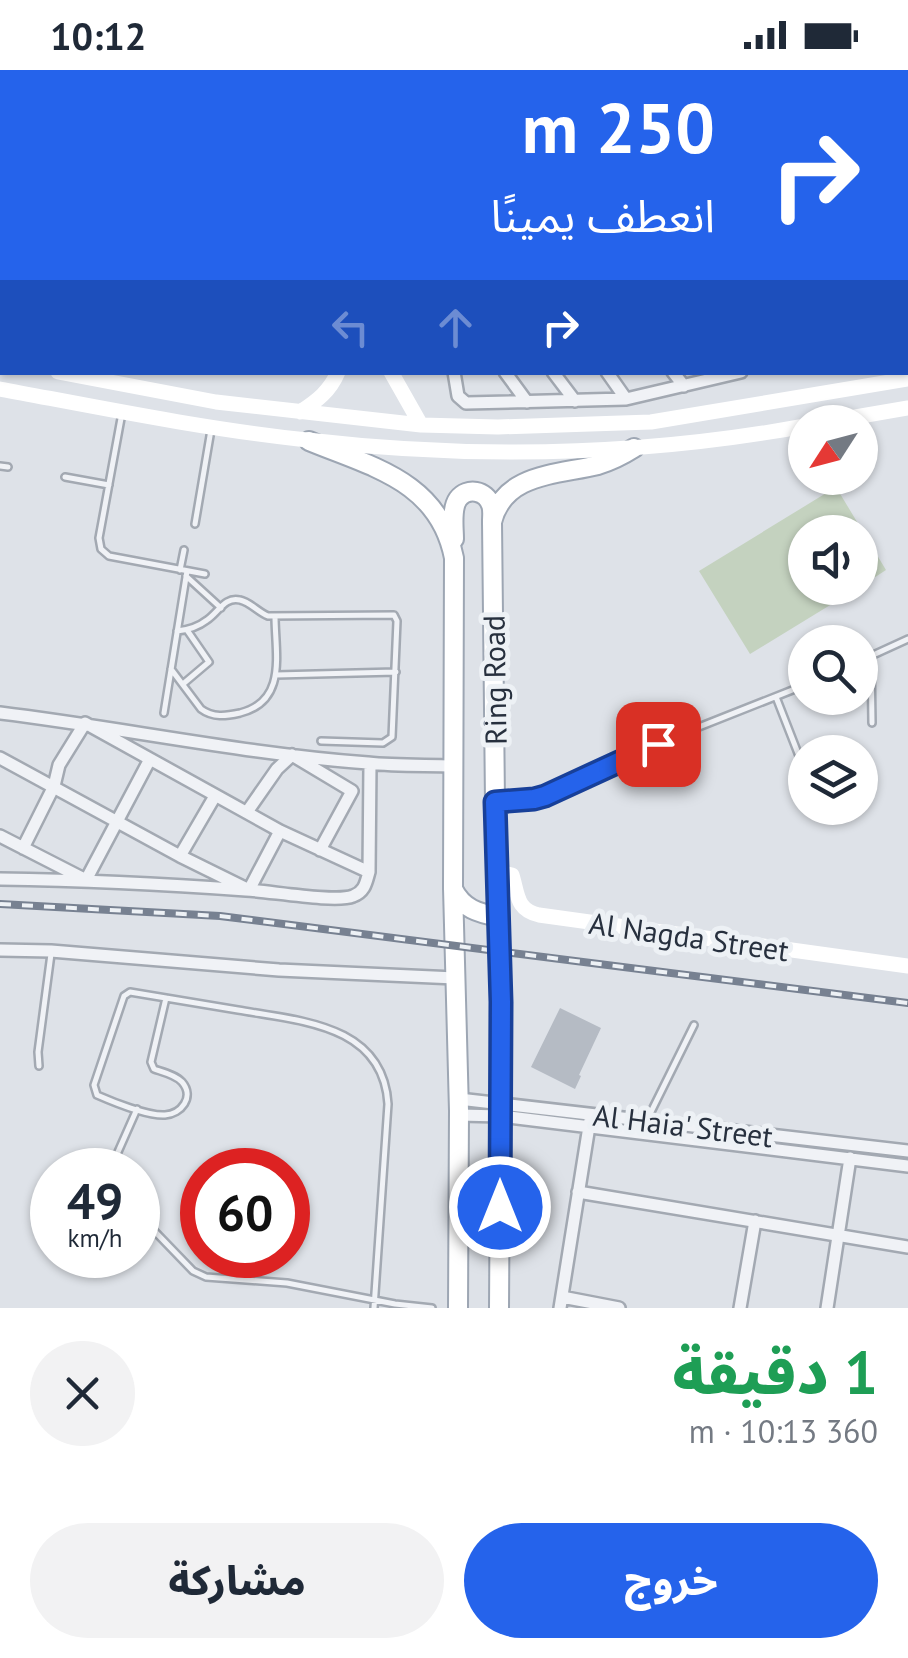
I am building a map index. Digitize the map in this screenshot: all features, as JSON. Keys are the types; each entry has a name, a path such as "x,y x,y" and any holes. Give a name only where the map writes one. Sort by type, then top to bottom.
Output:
{"main road":[{"path":"74,375 216,402 421,425 498,427 652,422 906,377"},
{"path":"300,412 320,400 337,375"},
{"path":"393,375 421,425"},
{"path":"0,389 309,441 446,451 634,448 788,429"},
{"path":"878,413 908,408"},
{"name":"Ring Road","path":"309,441 396,477 415,489 444,525 454,558 458,1308"},
{"path":"492,522 502,499 520,484 604,463 634,448"},
{"path":"454,558 454,509 462,494 479,492 486,497 491,504 492,522"},
{"name":"Ring Road","path":"492,522 499,916 499,1308"},
{"name":"Al Nagda Street","path":"498,872 512,876 521,906 539,916 908,966"},
{"path":"453,888 466,907 499,916"}],"street":[{"path":"454,375 463,402 626,399 726,375"},
{"path":"506,375 527,402"},
{"path":"555,375 575,400"},
{"path":"610,375 626,399"},
{"path":"675,375 684,386"},
{"path":"0,714 370,764 453,766"},
{"path":"85,724 280,831 369,872"},
{"path":"23,848 54,786 58,765 85,724"},
{"path":"292,755 352,791 370,791"},
{"path":"247,812 277,768 292,755"},
{"path":"0,758 249,890"},
{"path":"86,880 149,761"},
{"path":"0,878 249,890 341,899 356,896 365,887 369,872 370,764"},
{"path":"320,850 352,791"},
{"path":"180,856 215,796"},
{"path":"249,890 280,831"},
{"path":"0,836 86,880"},
{"path":"0,950 455,978"},
{"name":"Al Haia' Street","path":"459,1107 590,1120 908,1166"},
{"path":"590,1120 561,1302 619,1308"},
{"name":"Al Haia' Street","path":"590,1120 647,1120 908,1151"},
{"path":"827,1308 850,1158"},
{"path":"578,1192 908,1246"},
{"path":"740,1308 755,1221"}],"lane":[{"path":"122,412 98,538 104,553 205,574"},
{"path":"195,524 212,427"},
{"path":"65,476 109,485"},
{"path":"164,713 184,550"},
{"path":"184,572 221,608"},
{"path":"177,631 206,621 230,600 241,600 264,615 275,616 394,614 396,672 394,733 390,740 321,741"},
{"path":"170,670 201,709 214,716 262,704 274,686 276,674 275,616"},
{"path":"183,684 209,662 187,630"},
{"path":"878,653 908,639"},
{"path":"276,674 396,672"},
{"path":"495,802 545,796 661,742 788,691"},
{"path":"776,696 791,735"},
{"path":"872,715 872,722"},
{"path":"38,1066 52,951"},
{"path":"166,998 151,1062 154,1068 183,1083 187,1095 183,1107 158,1116 97,1095 94,1085 126,993 130,992 311,1022 346,1038 377,1064 387,1083 388,1104 374,1304"},
{"path":"647,1120 694,1025"},
{"path":"120,1148 137,1108"},
{"path":"160,1237 193,1271 206,1276 300,1284 374,1304 432,1308"}],"green space":[{"path":"823,495 841,495 853,515 790,515"},
{"path":"788,516 788,605 830,605 797,625 788,625 788,631 750,654 699,571"},
{"path":"878,557 886,570 878,575"}],"building":[{"path":"560,1008 601,1028 575,1089 531,1067"}],"railway":[{"path":"0,904 220,916 908,1003"}],"route":[{"path":"500,1207 501,1002 495,802 545,796 658,744"}]}
